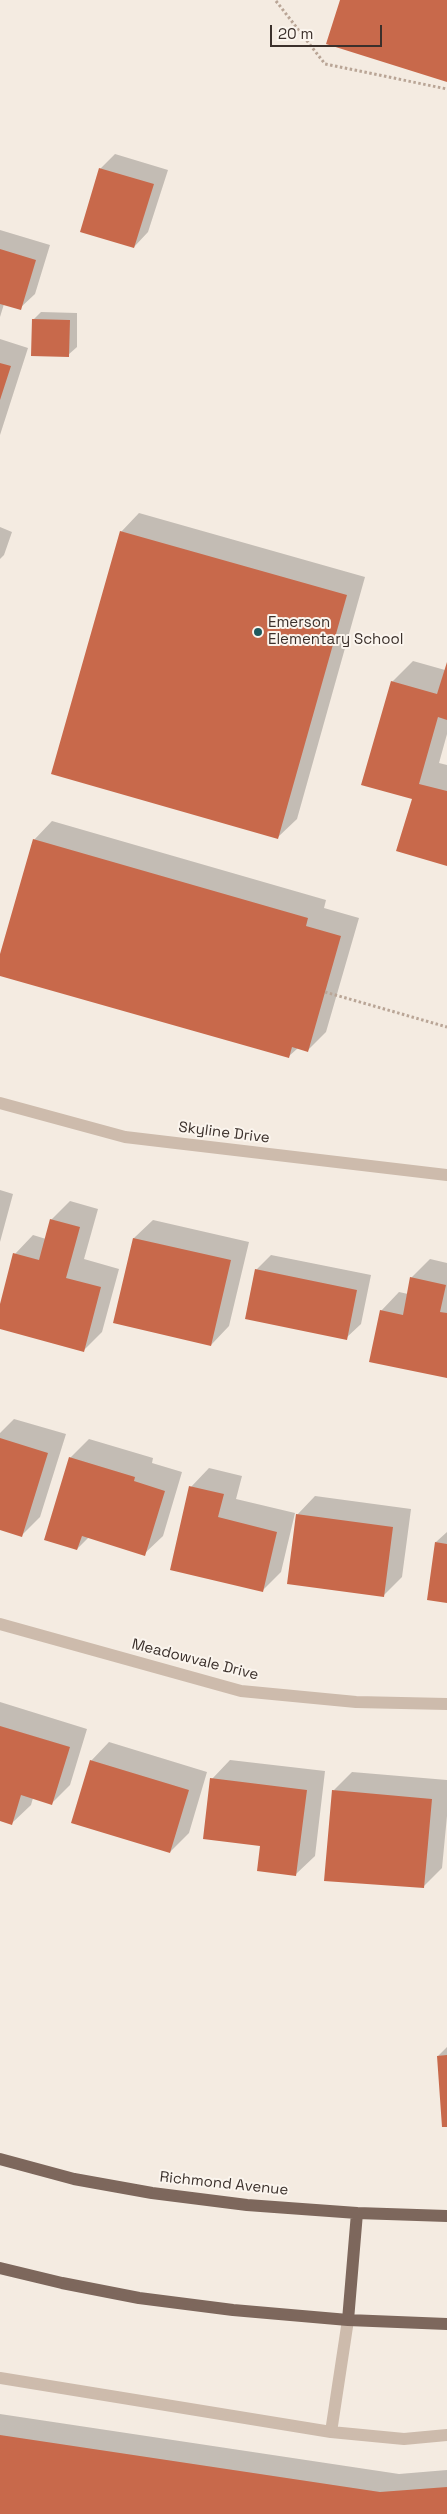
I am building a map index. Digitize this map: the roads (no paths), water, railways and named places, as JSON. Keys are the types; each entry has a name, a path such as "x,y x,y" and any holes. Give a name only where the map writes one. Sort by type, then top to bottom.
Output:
{"main road":[{"name":"Richmond Avenue","path":"0,2160 74,2179 152,2193 246,2205 356,2213 447,2216"},
{"path":"348,2320 356,2213"},
{"path":"0,2268 62,2283 139,2298 232,2310 348,2320 447,2324"}],"street":[{"name":"Skyline Drive","path":"0,1103 125,1137 447,1175"},
{"name":"Meadowvale Drive","path":"0,1624 242,1691 356,1702 447,1704"},
{"path":"331,2432 348,2320"},
{"path":"0,2378 331,2432 404,2439 447,2436"}],"place":[{"name":"Emerson Elementary School","path":"258,632"}]}
